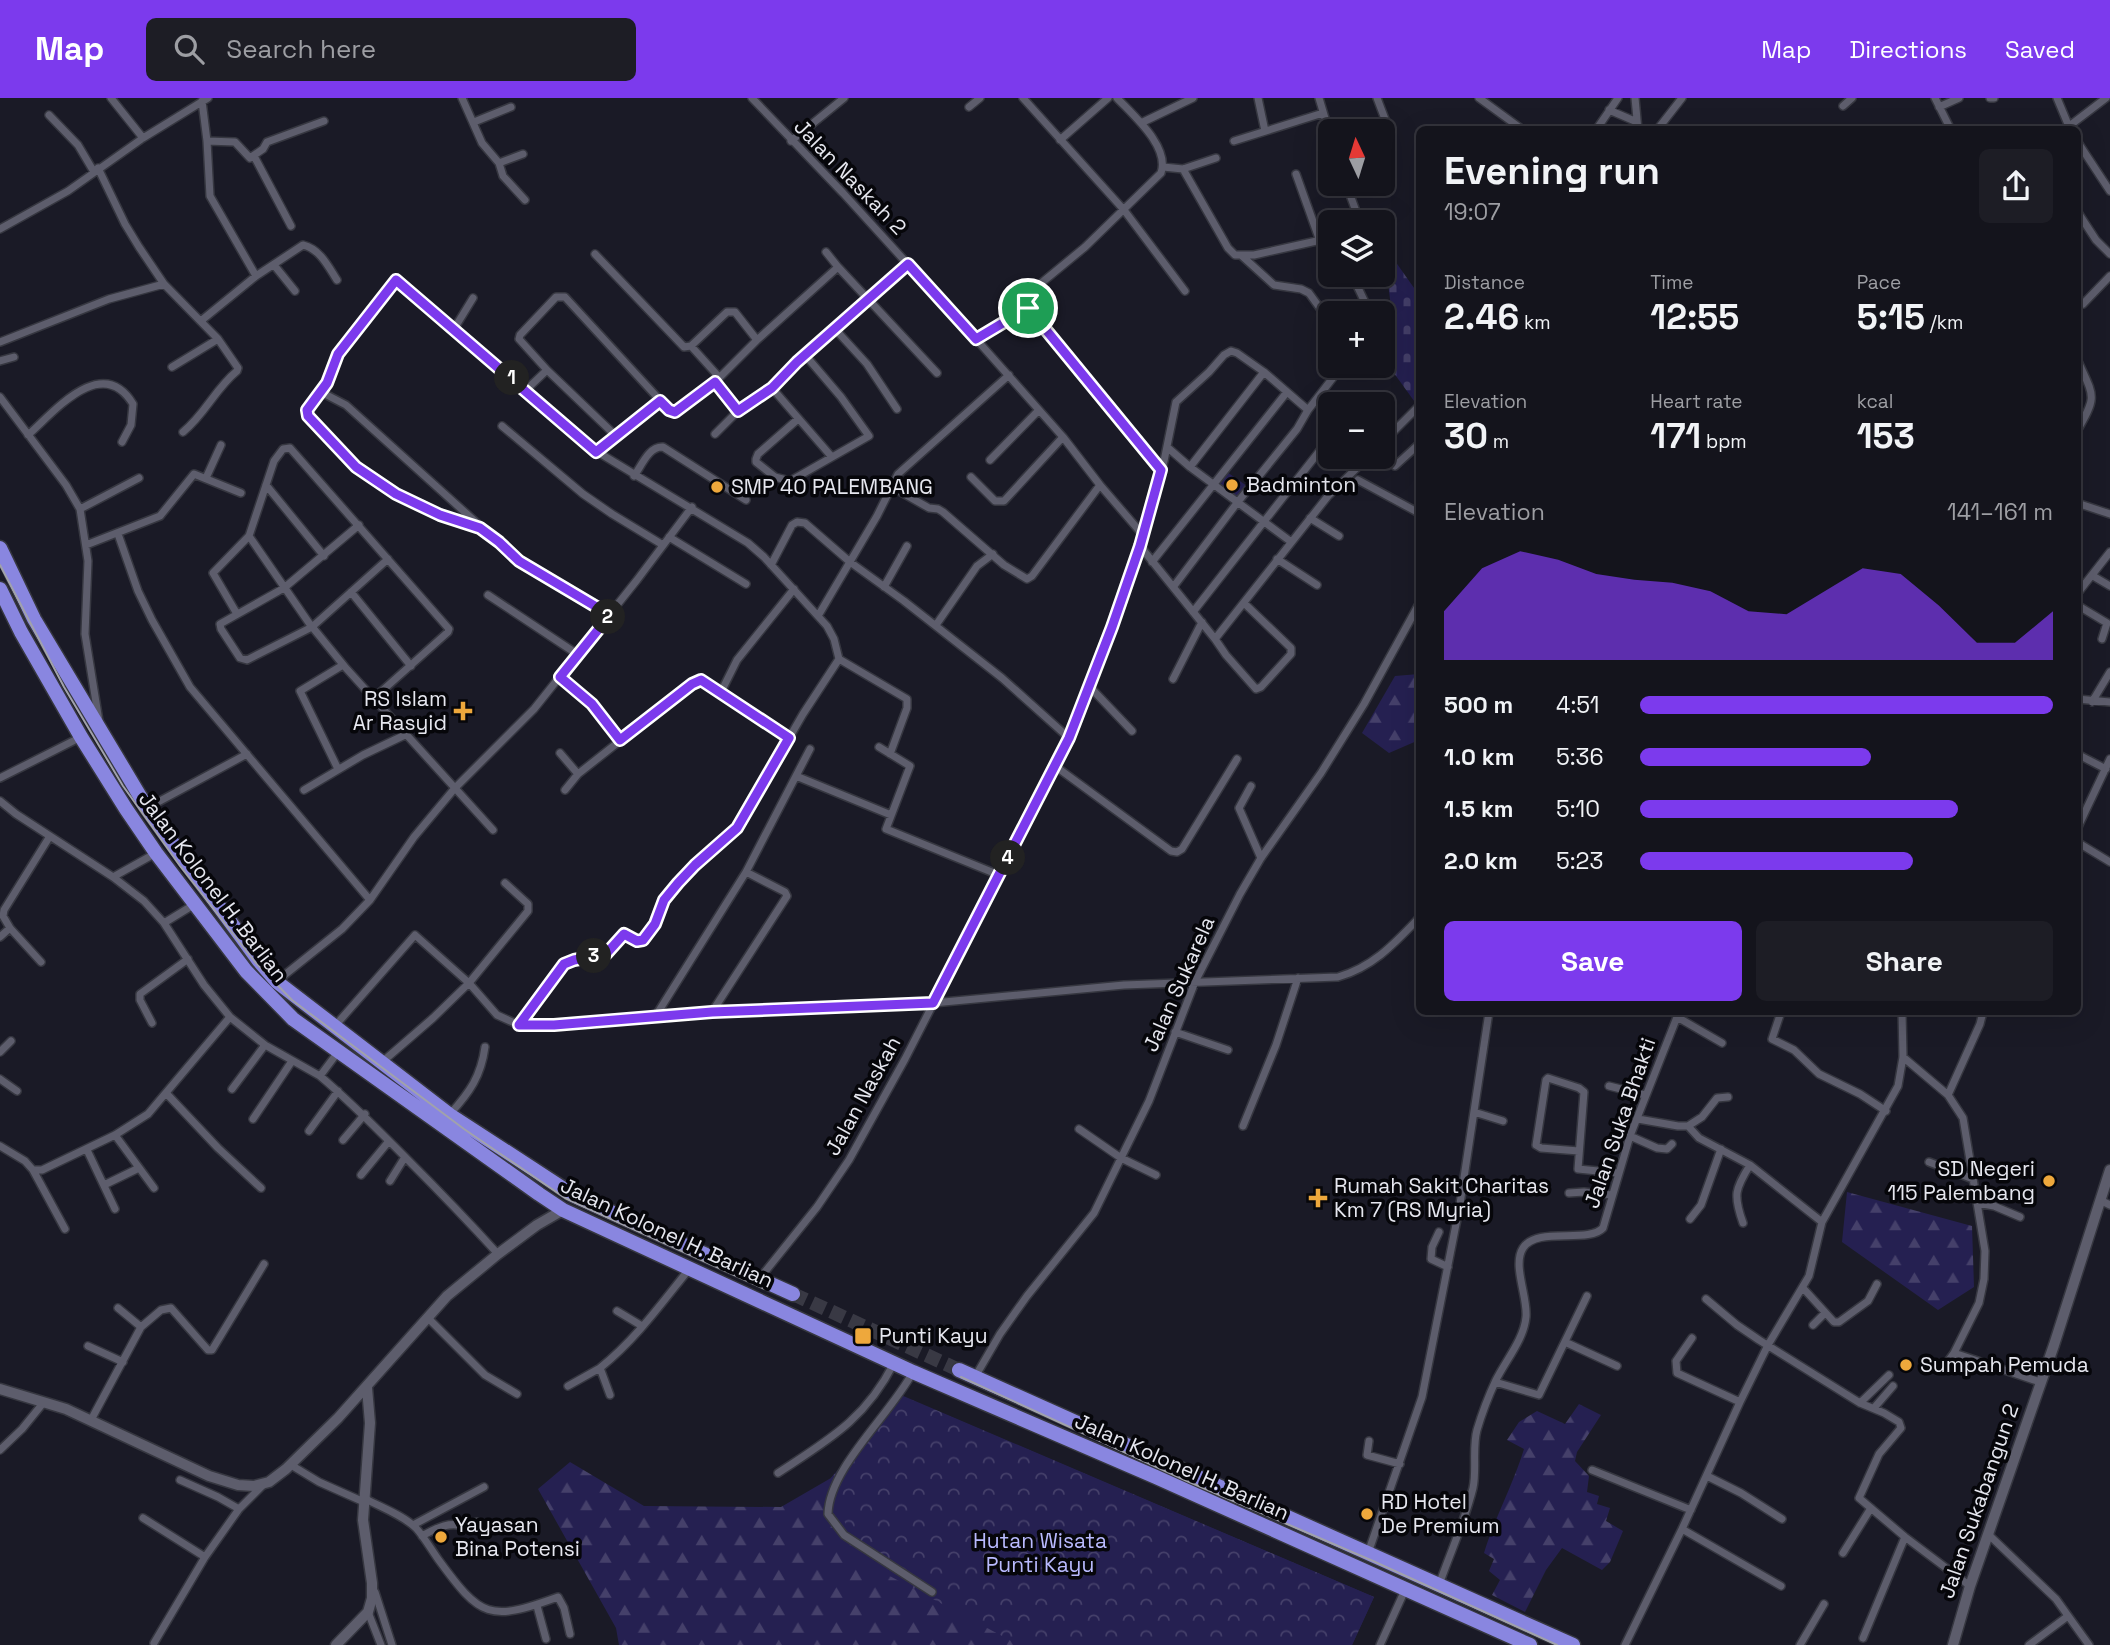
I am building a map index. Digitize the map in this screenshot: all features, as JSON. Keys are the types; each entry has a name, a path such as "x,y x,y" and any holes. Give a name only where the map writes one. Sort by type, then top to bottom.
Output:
{"highway":[{"path":"0,548 34,619 147,808 277,982 450,1115 573,1195 793,1294"},
{"path":"0,588 16,580"},
{"name":"Jalan Kolonel H. Barlian","path":"0,588 21,632 81,737 156,853 258,986 293,1019 563,1210 913,1372 1156,1477 1530,1645"},
{"name":"Jalan Kolonel H. Barlian","path":"959,1370 1573,1645"}],"street":[{"path":"462,98 482,143 499,163 503,176 525,200"},
{"name":"Jalan Naskah 2","path":"752,98 1009,375 1143,535"},
{"path":"791,142 844,98"},
{"path":"969,107 980,98"},
{"path":"1023,98 1124,210 1185,291"},
{"path":"1060,141 1108,98"},
{"path":"976,339 1028,308 1034,289 1158,177 1163,167 1160,149 1141,123 1117,98"},
{"path":"1174,98 1174,108"},
{"path":"1141,123 1193,98"},
{"path":"1258,98 1265,131"},
{"path":"1319,98 1325,119"},
{"path":"1377,98 1385,119"},
{"path":"1479,98 1518,126"},
{"path":"1599,126 1618,98"},
{"path":"1635,98 1637,126"},
{"path":"1660,126 1682,98"},
{"path":"1843,106 1852,98"},
{"path":"1935,98 1949,126"},
{"path":"1939,107 1959,98"},
{"path":"2057,98 2066,126"},
{"path":"2070,126 2106,98"},
{"path":"114,99 143,138"},
{"path":"0,229 68,191 143,138 205,100 211,201 256,276"},
{"path":"474,122 511,107"},
{"path":"1609,110 1637,126"},
{"path":"1234,141 1323,113"},
{"path":"49,115 78,145 96,170 125,224 164,284 202,320 238,370 222,384 198,420 183,432"},
{"path":"207,141 235,142 248,158 263,149 267,142 324,121"},
{"path":"2081,147 2110,191"},
{"path":"499,163 523,154"},
{"path":"254,156 290,226"},
{"path":"1163,167 1184,169 1216,158"},
{"path":"1184,169 1228,248 1235,255 1242,256 1318,241"},
{"path":"1296,174 1318,235"},
{"path":"2081,218 2096,240 2110,254"},
{"path":"202,320 256,276 306,245 323,257 337,280"},
{"path":"826,252 937,373"},
{"path":"595,254 685,348 691,346 731,311 735,312 757,340"},
{"path":"1242,256 1274,285 1301,289 1309,293 1318,305"},
{"path":"715,434 738,411 772,388 908,264"},
{"path":"274,265 295,291"},
{"path":"615,435 547,370 519,336 556,297 561,296 591,324 660,401 675,412 717,380 838,267"},
{"path":"2083,304 2110,276"},
{"path":"480,528 440,515 396,494 356,467 307,414 307,410 330,378 338,354 396,280 596,452 748,542 818,616 834,639 839,659 907,699 907,708 890,754"},
{"path":"0,342 109,299 164,284"},
{"path":"454,329 472,298"},
{"path":"1028,308 1161,470"},
{"path":"835,329 867,364 897,409"},
{"path":"172,366 218,339"},
{"path":"691,346 738,411"},
{"name":"Jalan Naskah","path":"760,1278 817,1207 849,1160 1069,738 1140,546 1167,447 1176,402 1226,353 1237,353 1264,372"},
{"path":"0,361 14,356"},
{"path":"798,419 758,454 756,462 779,479 790,481 869,436 841,397 806,356"},
{"path":"2081,369 2092,398 2090,410 2081,425"},
{"path":"526,390 547,370"},
{"path":"1190,467 1264,372 1308,410"},
{"path":"818,616 901,470 1009,375"},
{"path":"1174,586 1297,429 1333,378"},
{"path":"28,435 81,389 103,384 119,389 133,404 131,425 122,442"},
{"path":"772,388 831,457"},
{"path":"321,392 346,405 519,561 610,615"},
{"path":"1152,562 1287,392"},
{"path":"0,397 66,485 79,509 86,545 88,580 85,634 102,736"},
{"path":"596,452 660,401"},
{"path":"990,460 1039,410"},
{"path":"1395,431 1416,413"},
{"path":"502,426 596,503 663,545"},
{"path":"971,477 995,501 1004,501 1063,437"},
{"path":"206,478 221,444"},
{"path":"634,476 652,450 657,446 663,447 746,500"},
{"path":"1167,447 1213,485 1290,541"},
{"path":"1395,466 1416,447"},
{"path":"237,614 213,573 249,536 278,453 290,448 449,630 374,698"},
{"path":"1193,612 1318,452"},
{"path":"1215,639 1290,541 1328,496 1356,469"},
{"path":"86,545 160,516 193,475 241,493"},
{"path":"79,509 139,478"},
{"path":"1357,480 1416,511"},
{"path":"266,485 324,556"},
{"path":"892,487 929,508 943,512 1019,576 1029,579 1100,485"},
{"path":"2081,504 2110,514"},
{"path":"277,982 342,929 370,900 414,837 455,788 527,718 692,507"},
{"path":"1310,519 1339,536"},
{"path":"771,565 793,525 800,522 808,525 850,562 1002,678 1069,738"},
{"path":"359,525 284,588 220,624 243,660 312,627 388,559"},
{"path":"118,534 138,591 190,687 370,900"},
{"path":"249,536 312,627 343,665 493,830"},
{"path":"669,537 746,584"},
{"path":"884,587 907,546"},
{"path":"1140,546 1256,689 1261,687 1290,654 1291,648 1244,603"},
{"path":"2081,590 2110,552"},
{"path":"936,625 977,566 993,555"},
{"path":"1277,559 1317,586"},
{"path":"2093,576 2110,586"},
{"path":"721,692 737,660 794,589"},
{"path":"351,592 411,666"},
{"path":"488,595 577,654"},
{"path":"2081,607 2107,622 2102,639"},
{"name":"Jalan Sukarela","path":"975,1377 1000,1334 1027,1296 1094,1213 1149,1101 1195,982 1228,917 1261,858 1321,773 1364,704 1416,609"},
{"path":"1172,679 1202,622"},
{"path":"519,1025 564,964 606,954 624,934 637,941 643,940 655,924 664,900 678,883 737,828 839,659"},
{"path":"338,769 300,693 302,689 343,665"},
{"path":"2092,702 2110,672"},
{"path":"560,677 592,704 620,740"},
{"path":"565,790 578,774 699,680 703,680 789,738"},
{"path":"1089,686 1132,731"},
{"path":"2081,700 2110,702"},
{"path":"304,790 338,769 407,734"},
{"path":"0,778 81,737"},
{"path":"879,747 910,767 886,826 887,830 999,875"},
{"path":"654,1017 746,872 810,749"},
{"path":"560,753 578,774"},
{"path":"147,808 247,754"},
{"path":"2081,757 2106,774"},
{"path":"1055,766 1171,851 1177,852 1182,849 1237,759"},
{"path":"2081,821 2106,774 2110,759"},
{"path":"796,776 891,815"},
{"path":"1251,786 1239,808 1261,858"},
{"path":"0,801 144,901 164,923 204,985 230,1017 265,1045 320,1076 365,1114 498,1254"},
{"path":"41,962 10,928 2,908 50,836"},
{"path":"2081,844 2110,862"},
{"path":"113,877 156,853"},
{"path":"712,1012 787,896 785,892 746,872"},
{"path":"381,1063 469,983 529,910 528,904 505,883"},
{"path":"164,923 196,904"},
{"path":"334,1027 415,935 469,983 497,1014 519,1025 554,1025 712,1012 933,1003 1085,987 1338,977 1353,973 1384,954 1416,921"},
{"path":"0,937 10,928"},
{"path":"152,1023 140,1000 140,994 188,959"},
{"path":"1243,1126 1276,1045 1298,978"},
{"path":"1368,1554 1422,1397 1448,1267 1489,1015"},
{"name":"Jalan Suka Bhakti","path":"1440,1585 1473,1487 1476,1432 1495,1382 1515,1347 1527,1318 1520,1273 1523,1248 1528,1242 1541,1238 1601,1231 1630,1136 1678,1015"},
{"path":"1680,1015 1722,1043"},
{"path":"1780,1015 1773,1034 1774,1042 1794,1050 1819,1074 1860,1094 1886,1111"},
{"path":"1625,1645 1768,1345 1809,1276 1822,1222 1898,1086 1903,1057 1902,1015"},
{"path":"1948,1095 1982,1015"},
{"path":"33,1170 51,1168 88,1150 148,1114 230,1017"},
{"path":"1175,1032 1228,1050"},
{"path":"0,1052 11,1041"},
{"path":"232,1089 265,1045"},
{"path":"450,1115 477,1080 482,1068 485,1046"},
{"path":"320,1076 338,1052"},
{"path":"1903,1057 1948,1095 1963,1118 1985,1251 1984,1279 1979,1303 1954,1353 1943,1368"},
{"path":"253,1119 292,1061"},
{"path":"1578,1151 1541,1148 1536,1145 1548,1078 1584,1092 1578,1169 1618,1173"},
{"path":"0,1079 17,1091"},
{"path":"1609,1086 1645,1095"},
{"path":"309,1131 338,1091"},
{"path":"166,1093 218,1148 261,1188"},
{"path":"1638,1119 1688,1126 1698,1121 1717,1098 1728,1097"},
{"path":"1474,1112 1503,1121"},
{"path":"343,1140 365,1114"},
{"path":"1688,1126 1699,1138 1750,1166 1822,1222"},
{"path":"1079,1129 1121,1158 1156,1175"},
{"path":"115,1135 154,1188"},
{"path":"1630,1136 1657,1148 1667,1149 1672,1144"},
{"path":"361,1175 390,1140"},
{"path":"0,1146 33,1170 65,1230"},
{"path":"1690,1219 1701,1205 1721,1149"},
{"path":"88,1150 115,1209"},
{"path":"390,1181 405,1157"},
{"path":"1929,1162 1973,1179"},
{"path":"1743,1223 1735,1195 1738,1184 1750,1166"},
{"path":"104,1185 139,1168"},
{"name":"Jalan Sukabangun 2","path":"1953,1645 1970,1586 2039,1382 2105,1203 2110,1170"},
{"path":"1569,1194 1584,1192 1612,1195"},
{"path":"1977,1203 1994,1206 2020,1217"},
{"path":"155,1643 205,1557 240,1510 265,1483 290,1465 367,1388 427,1317 498,1254 537,1225 563,1210"},
{"path":"1439,1232 1432,1247 1431,1259 1448,1267"},
{"path":"91,1420 141,1327 161,1310 171,1308 208,1350 212,1350 264,1264"},
{"path":"568,1387 600,1368 622,1350 690,1268"},
{"path":"1802,1288 1834,1322 1844,1320 1868,1301 1877,1284"},
{"path":"1495,1382 1538,1396 1587,1296"},
{"path":"1706,1299 1737,1325 1768,1345 1860,1403 1899,1422 1900,1428 1879,1454 1859,1498 1970,1586"},
{"path":"118,1308 141,1327"},
{"path":"617,1311 642,1326"},
{"path":"1813,1325 1825,1313"},
{"path":"427,1317 485,1375 517,1394"},
{"path":"1692,1338 1676,1361 1677,1373 1740,1402"},
{"path":"1565,1342 1617,1366"},
{"path":"88,1346 123,1362"},
{"path":"1954,1353 2039,1382"},
{"path":"778,1473 828,1441 857,1417 894,1363"},
{"path":"600,1368 610,1395"},
{"path":"913,1372 842,1473 828,1499 828,1514 844,1535 932,1591"},
{"path":"1860,1403 1889,1376"},
{"path":"1874,1408 1893,1386"},
{"path":"336,1645 368,1612 372,1598 363,1520 370,1423 367,1388"},
{"path":"0,1389 66,1409 209,1476 238,1485 265,1483"},
{"path":"0,1450 44,1402"},
{"path":"1369,1441 1367,1455 1400,1464"},
{"path":"290,1465 319,1482 364,1500 412,1525 461,1591 475,1605 494,1613 537,1606 559,1597 569,1634"},
{"path":"1592,1470 1691,1510"},
{"path":"1707,1476 1741,1493 1782,1519"},
{"path":"180,1480 240,1510"},
{"path":"412,1525 484,1487"},
{"path":"1843,1553 1871,1508"},
{"path":"143,1518 205,1557"},
{"path":"422,1536 442,1526 457,1523 467,1527 477,1522"},
{"path":"1682,1530 1781,1586"},
{"path":"1989,1535 2048,1591 2089,1645"},
{"path":"1863,1639 1905,1537"},
{"path":"372,1583 392,1645"},
{"path":"1380,1645 1405,1590"},
{"path":"1800,1645 1824,1604"},
{"path":"537,1606 546,1639"},
{"path":"368,1612 381,1645"},
{"path":"2029,1645 2068,1616"}],"green space":[{"path":"1395,261 1416,291 1416,404 1395,375 1395,301 1390,301 1388,287 1395,287"},
{"name":"Badminton","path":"1227,472 1247,486 1237,499 1217,484"},
{"path":"1416,674 1416,741 1389,753 1362,733 1395,676"},
{"path":"1847,1192 1972,1226 1974,1287 1938,1310 1842,1242"},
{"name":"Hutan Wisata Punti Kayu","path":"901,1395 1374,1597 1352,1645 1019,1645 856,1558 831,1478"},
{"name":"Hutan Wisata Punti Kayu","path":"909,1399 1374,1597 1352,1645 619,1645 616,1628 538,1489 570,1462 644,1506 781,1507 831,1478"},
{"path":"1579,1404 1601,1415 1577,1452 1575,1461 1589,1476 1587,1492 1599,1496 1597,1504 1610,1508 1606,1521 1623,1531 1610,1562 1602,1570 1562,1548 1546,1570 1525,1612 1492,1595 1500,1580 1489,1571 1494,1559 1484,1553 1524,1449 1507,1440 1519,1422 1537,1411 1565,1424"}],"tunnel":[{"path":"793,1294 959,1370"}],"tram line":[{"path":"0,565 64,687 123,786 180,866 255,962 292,1000 464,1129 565,1198 765,1289"},
{"path":"961,1377 1187,1481 1373,1561 1557,1645"}],"place":[{"name":"Badminton","path":"1232,485"},
{"name":"SMP 40 PALEMBANG","path":"717,487"},
{"name":"RS Islam Ar Rasyid","path":"463,711"},
{"name":"SD Negeri 115 Palembang","path":"2049,1181"},
{"name":"Rumah Sakit Charitas Km 7 (RS Myria)","path":"1318,1198"},
{"name":"Punti Kayu","path":"863,1336"},
{"name":"Sumpah Pemuda","path":"1906,1365"},
{"name":"RD Hotel De Premium","path":"1367,1514"},
{"name":"Yayasan Bina Potensi","path":"441,1537"}],"route":[{"path":"908,264 976,339 1028,308 1161,470 1140,546 1069,738 933,1003 712,1012 554,1025 519,1025 564,964 606,954 626,933 637,941 643,940 655,924 664,900 678,883 737,828 789,738 701,680 692,684 620,740 592,704 560,677 610,615 519,561 480,528 440,515 396,494 356,467 307,414 307,410 327,383 338,354 396,280 596,452 660,401 675,412 715,382 738,411 772,388 797,362 908,264"}]}
